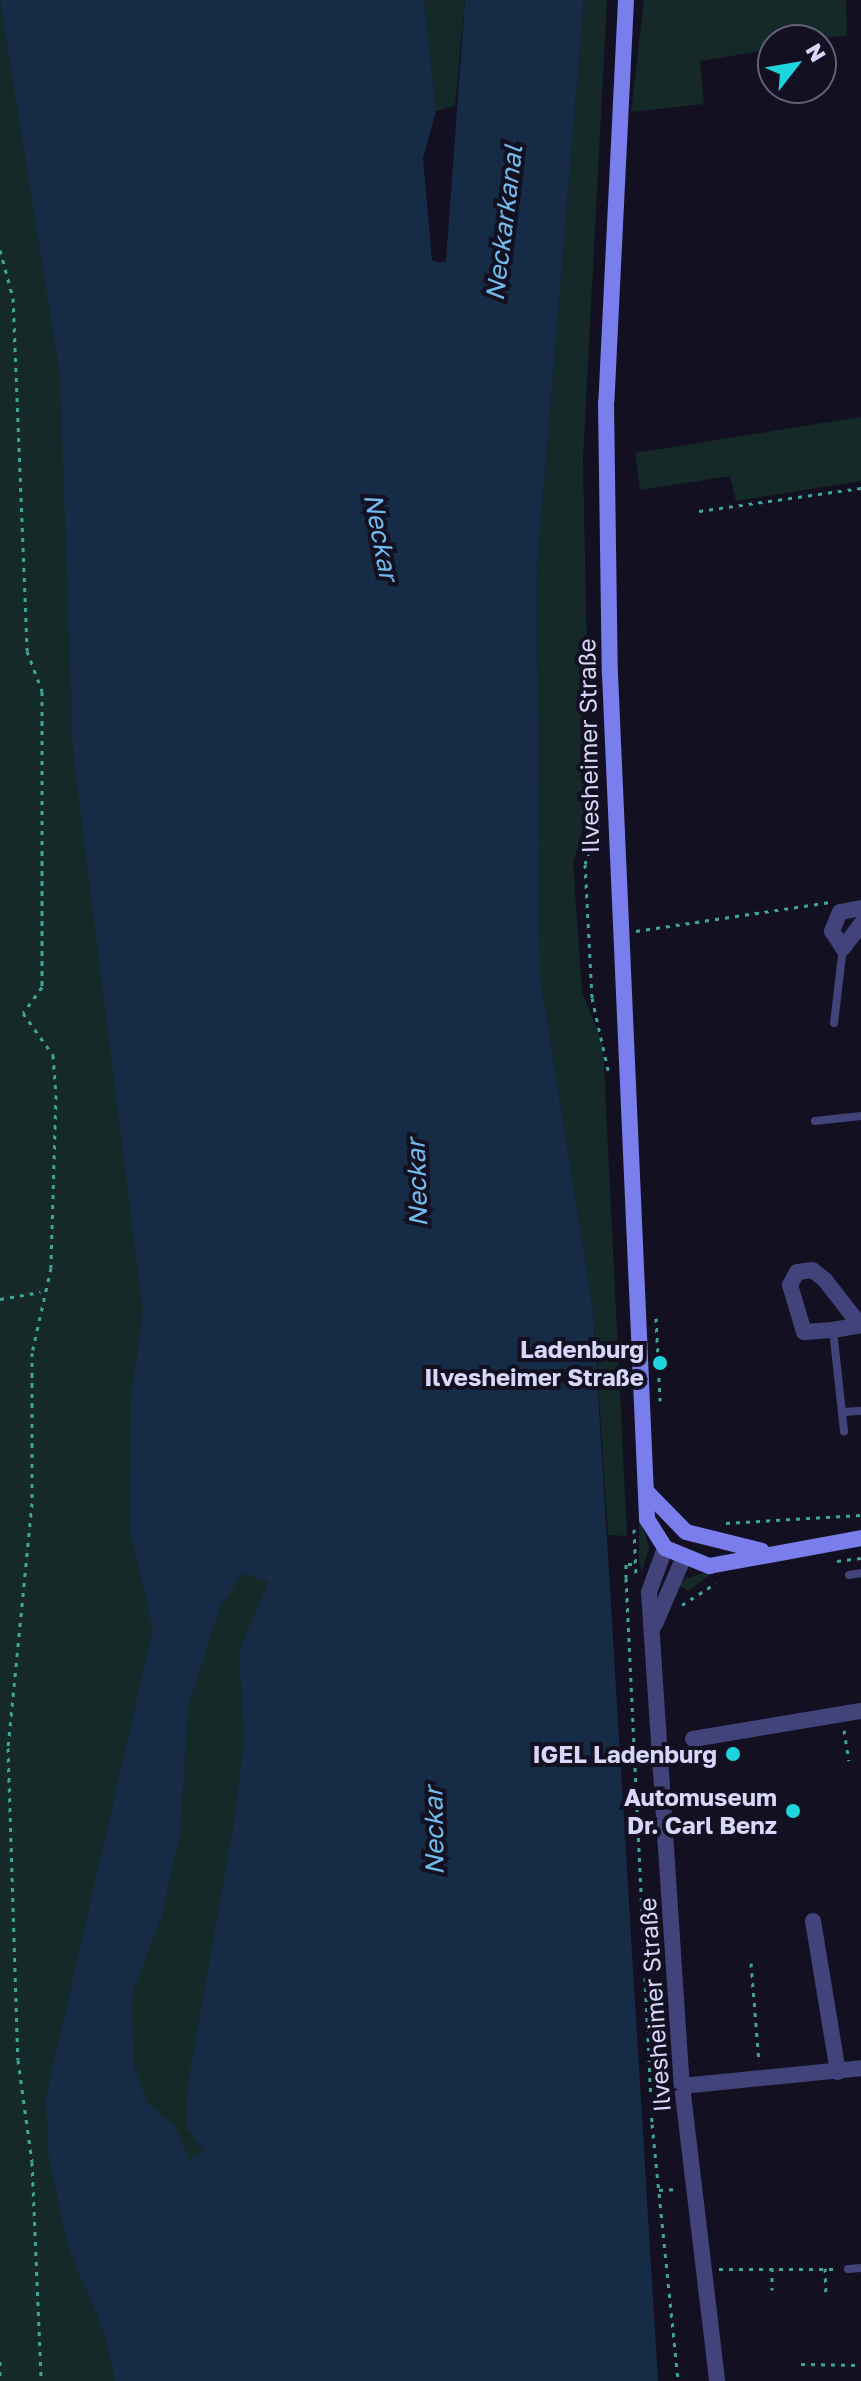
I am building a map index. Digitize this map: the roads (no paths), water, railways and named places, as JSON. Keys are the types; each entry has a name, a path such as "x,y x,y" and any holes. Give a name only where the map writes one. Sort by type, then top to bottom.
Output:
{"main road":[{"name":"Ilvesheimer Straße","path":"626,0 606,402 610,674 645,1490 647,1519 665,1548"},
{"path":"645,1490 686,1532 767,1552"},
{"name":"Ilvesheimer Straße","path":"683,1559 686,1532"},
{"path":"686,1532 665,1548 683,1559 723,1565 767,1552 861,1538"}],"street":[{"path":"861,908 840,912 832,931 843,948 861,924"},
{"path":"812,1270 825,1280 861,1325 804,1332 795,1318 790,1285 797,1272 812,1270"},
{"name":"Ilvesheimer Straße","path":"665,1548 650,1582 682,2086 717,2381"},
{"name":"Ilvesheimer Straße","path":"655,1625 683,1559"},
{"path":"693,1739 861,1711"},
{"path":"813,1921 838,2072"},
{"path":"682,2086 861,2068"}],"lane":[{"path":"834,1023 843,948"},
{"path":"815,1121 861,1116"},
{"path":"833,1330 844,1431"},
{"path":"842,1412 861,1411"},
{"path":"849,1575 861,1573"},
{"path":"848,2269 861,2268"}],"water":[{"path":"0,0 424,0 436,111 423,158 432,260 439,263 446,261 465,0 584,0 537,568 540,976 593,1309 658,2381 115,2381 104,2331 68,2247 48,2152 46,2097 153,1629 130,1531 131,1400 143,1311 73,750 60,374","holes":["243,1573 268,1582 239,1652 244,1739 235,1817 187,2090 187,2128 204,2152 189,2160 176,2128 146,2101 134,2066 131,1997 161,1918 180,1832 188,1707 220,1607"]}],"place":[{"name":"Ladenburg Ilvesheimer Straße","path":"660,1363"},
{"name":"IGEL Ladenburg","path":"733,1754"},
{"name":"Automuseum Dr. Carl Benz","path":"793,1811"}],"water label":[{"name":"Neckarkanal","path":"504,223"},
{"name":"Neckar","path":"381,537"},
{"name":"Neckar","path":"417,1183"},
{"name":"Neckar","path":"434,1831"}]}
